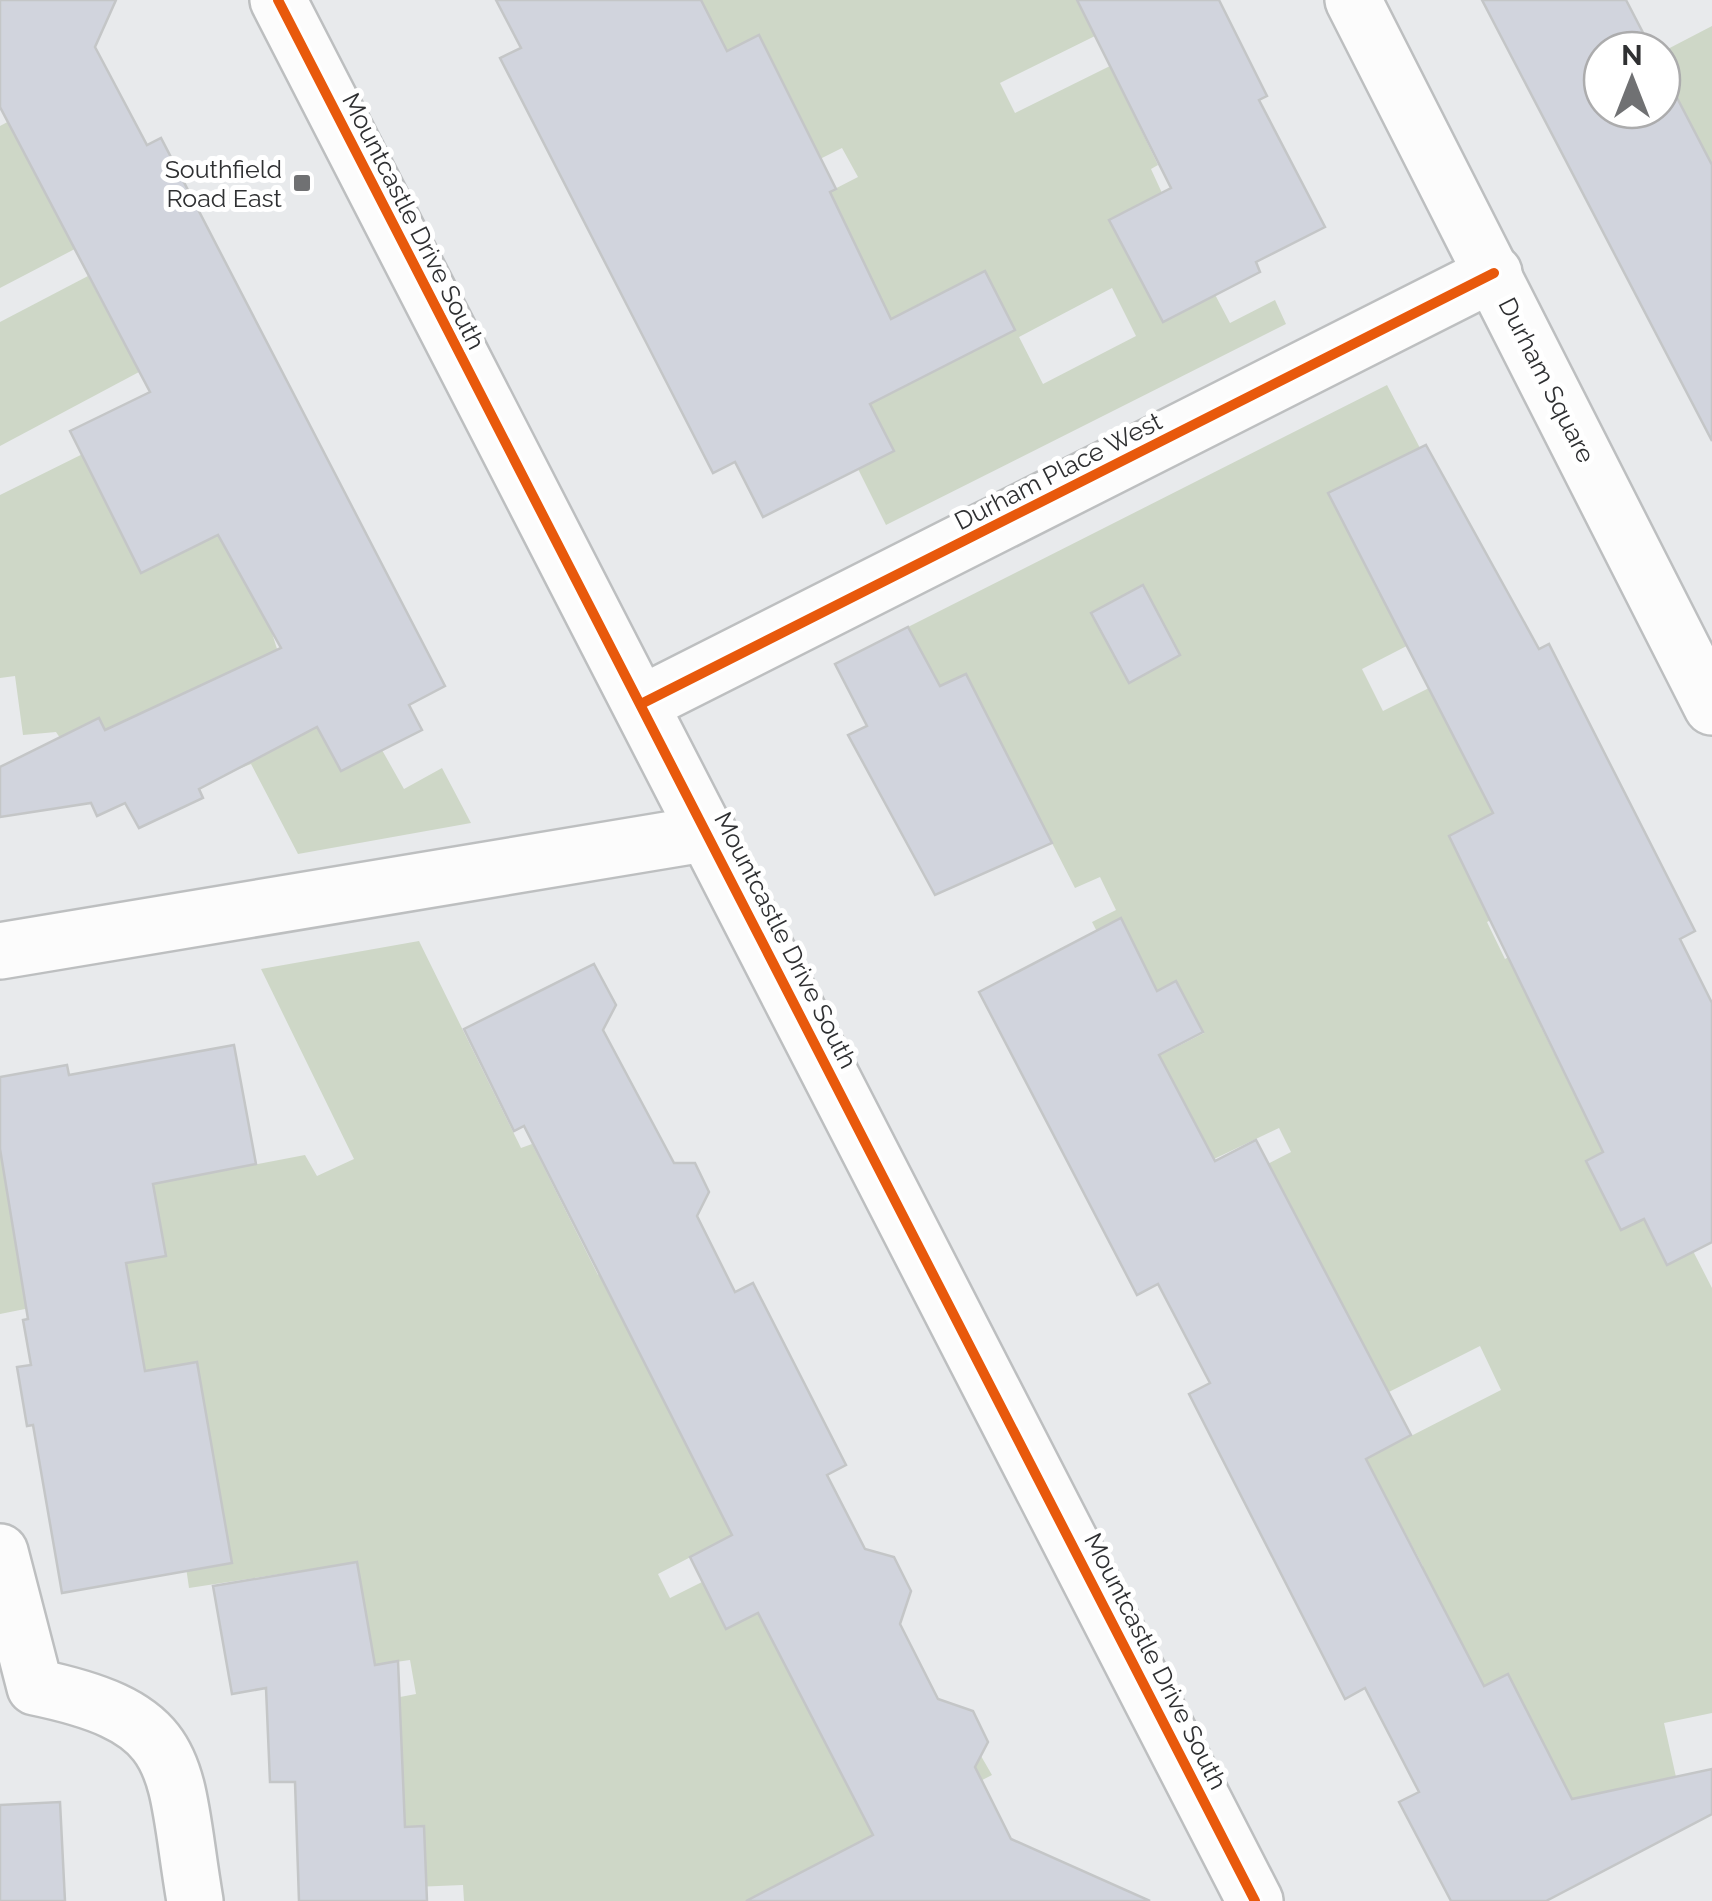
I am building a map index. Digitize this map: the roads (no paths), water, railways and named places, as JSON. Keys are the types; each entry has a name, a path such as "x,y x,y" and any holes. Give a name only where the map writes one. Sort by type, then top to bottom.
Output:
{"street":[{"name":"Mountcastle Drive South","path":"278,0 1255,1901"},
{"name":"Durham Square","path":"1354,0 1712,707"},
{"name":"Durham Place West","path":"640,704 1494,274"},
{"path":"0,951 708,833"},
{"path":"0,1552 18,1689 106,1703 155,1739 172,1766 194,1901"}],"place":[{"name":"Southfield Road East","path":"302,183"}]}
